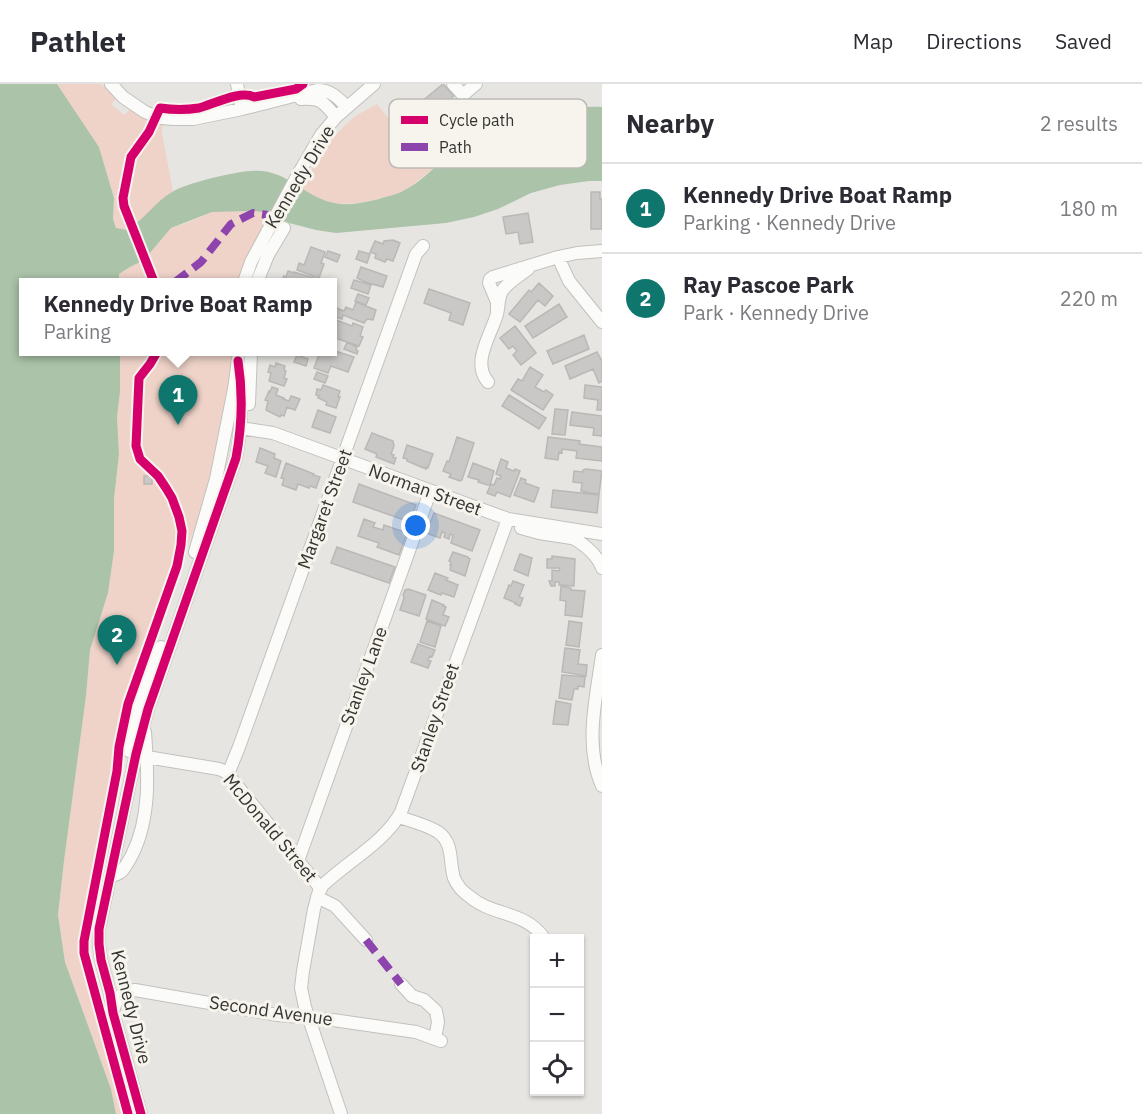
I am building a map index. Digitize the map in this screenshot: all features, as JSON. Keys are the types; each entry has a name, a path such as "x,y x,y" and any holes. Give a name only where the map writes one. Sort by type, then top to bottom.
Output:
{"street":[{"path":"111,84 123,97 145,112 173,120 193,119 270,103 304,99 317,99 336,117"},
{"path":"237,84 242,109"},
{"name":"Kennedy Drive","path":"245,278 251,261 278,225 296,178 321,135 336,117 374,84"},
{"path":"453,84 463,95 476,84"},
{"path":"270,103 324,90 333,94 347,107"},
{"path":"259,278 278,225"},
{"name":"Margaret Street","path":"228,774 416,254 423,246"},
{"path":"489,381 482,373 482,359 497,311 497,301 490,285 490,278 558,257 602,251"},
{"path":"558,257 572,285 602,322"},
{"name":"Kennedy Drive","path":"141,1114 101,960 99,944 101,914 136,754 151,698 236,458 244,428 238,356"},
{"name":"Kennedy Drive","path":"113,1013 104,995 94,957 92,943 95,913 121,798 134,724 142,695 182,593 211,496 238,356"},
{"path":"211,496 220,482 234,430 244,428 251,356"},
{"name":"Norman Street","path":"244,428 273,433 508,519 602,534"},
{"name":"Stanley Lane","path":"298,861 430,492"},
{"name":"Norman Street","path":"508,519 524,529 602,542"},
{"name":"Stanley Street","path":"319,893 329,880 386,833 399,817 508,519"},
{"path":"573,538 595,555 602,568"},
{"path":"602,655 592,745 594,765 602,786"},
{"path":"110,877 124,868 135,849 142,830 147,799 146,726 151,698"},
{"name":"McDonald Street","path":"147,757 219,769 228,774 298,861 319,893 337,908 366,939"},
{"path":"399,817 435,830 444,837 449,849 455,880 468,896 486,907 524,920 540,934"},
{"path":"319,893 312,918 301,981 302,995 341,1114"},
{"name":"Second Avenue","path":"113,1013 119,998 126,990 135,990 278,1015 309,1017 416,1032 438,1040 437,1013 426,1002 412,996 401,984"}],"shaded area":[{"path":"0,84 57,84 99,147 114,198 113,219 116,228 127,230 172,192 199,182 243,172 268,172 285,178 326,201 356,204 401,192 434,168 587,168 587,107 602,107 602,181 560,185 531,193 498,209 474,217 446,223 336,233 289,223 270,213 212,212 171,228 144,260 119,274 119,278 19,278 19,356 120,356 117,417 119,454 114,499 114,551 108,593 90,650 58,915 65,962 111,1089 116,1114 0,1114"},
{"path":"57,84 101,84 117,98 111,104 124,115 130,109 138,115 163,125 162,133 173,191 127,230 116,228 113,219 114,198 99,147"},
{"path":"377,104 389,119 389,168 434,168 406,190 360,203 336,204 317,198 301,188 330,142 355,117"},
{"path":"212,212 270,213 245,261 239,278 119,278 119,274 144,260 171,228"},
{"path":"120,356 233,356 231,391 214,471 153,649 139,679 139,689 130,713 87,927 89,955 135,1114 116,1114 111,1089 65,962 58,915 90,650 108,593 114,551 114,499 119,454 117,417"}],"building":[{"path":"443,84 454,96 450,99 425,99"},
{"path":"591,192 600,192 602,229 591,229"},
{"path":"528,213 533,242 520,244 518,232 506,234 503,217"},
{"path":"393,240 400,243 393,261 387,259 385,262 375,258 376,254 370,252 375,241 383,244 384,241"},
{"path":"311,247 325,252 319,278 297,270 299,263 304,265"},
{"path":"328,251 340,255 337,262 325,257"},
{"path":"359,251 370,254 367,263 356,259"},
{"path":"361,267 387,276 383,287 357,278"},
{"path":"288,271 314,278 283,278 286,277"},
{"path":"354,280 371,285 368,294 351,288"},
{"path":"539,283 553,296 545,306 538,300 520,322 509,314 529,290 531,292"},
{"path":"429,289 470,303 463,325 449,320 451,313 424,303"},
{"path":"358,294 369,298 366,305 355,301"},
{"path":"356,302 376,310 373,320 367,319 364,323 343,315 342,319 337,318 337,308 344,311 346,307 353,310"},
{"path":"559,304 567,317 533,338 525,326"},
{"path":"337,320 363,327 360,336 363,337 359,346 337,339"},
{"path":"515,326 536,353 521,365 513,355 517,351 513,346 509,349 500,338"},
{"path":"584,335 589,349 553,364 547,351"},
{"path":"347,342 357,347 357,354 344,349"},
{"path":"337,352 354,357 348,372 331,366 328,373 314,368 318,356 337,356"},
{"path":"597,352 602,361 602,381 599,383 593,369 570,379 565,366"},
{"path":"297,356 308,359 306,366 294,362"},
{"path":"276,363 285,366 284,378 287,379 284,386 269,381 270,365 275,367"},
{"path":"530,367 543,375 535,387 553,395 543,410 511,390 518,379 522,381"},
{"path":"317,372 328,376 325,383 314,379"},
{"path":"323,385 340,391 336,408 326,405 327,402 316,395 317,389 321,390"},
{"path":"585,385 602,387 602,410 597,410 598,400 584,398"},
{"path":"272,387 278,389 276,395 283,399 289,401 291,396 300,399 295,410 287,407 284,416 280,417 266,410 268,401 265,400"},
{"path":"509,395 546,418 539,429 502,406"},
{"path":"555,409 568,410 565,435 552,434"},
{"path":"318,410 336,417 330,433 312,427"},
{"path":"572,412 602,416 602,436 593,435 594,428 570,425"},
{"path":"372,433 393,441 391,454 396,458 394,464 376,457 377,454 365,449"},
{"path":"457,437 474,443 460,481 449,477 451,474 443,471 447,461 449,462"},
{"path":"548,437 580,441 579,444 602,447 602,461 576,458 577,451 562,449 558,460 545,458"},
{"path":"407,445 433,454 428,468 403,458"},
{"path":"260,448 275,454 274,458 281,461 276,477 265,473 268,466 256,462"},
{"path":"501,459 508,462 506,468 520,471 510,497 497,492 495,496 487,493 491,484 494,485 497,478 500,479 501,476 496,474"},
{"path":"286,463 320,477 316,488 298,484 296,490 282,485 284,479 281,478"},
{"path":"473,463 494,471 490,485 468,477"},
{"path":"586,469 602,471 599,494 581,491 582,483 573,482 574,471 583,472"},
{"path":"144,476 152,476 152,484 144,484"},
{"path":"521,478 526,480 525,483 539,488 534,502 514,495"},
{"path":"359,484 416,505 410,522 353,502"},
{"path":"553,490 599,495 597,513 551,507"},
{"path":"434,513 480,530 472,551 451,543 453,535 450,534 449,539 444,537 445,533 442,532 440,538 426,533"},
{"path":"364,519 375,523 373,527 383,530 384,525 407,533 399,555 377,547 379,543 358,536"},
{"path":"337,547 395,567 389,583 331,563"},
{"path":"453,552 470,559 465,576 450,570 451,562 449,561"},
{"path":"520,554 532,558 528,576 514,570"},
{"path":"552,556 575,559 574,586 559,585 559,582 555,582 555,586 551,586 549,581 552,581 552,570 559,571 560,568 547,568 547,559 552,559"},
{"path":"435,573 458,585 454,597 428,590"},
{"path":"513,581 524,585 519,597 523,598 520,606 504,598"},
{"path":"561,586 571,588 571,590 585,591 582,617 565,615 566,601 560,600"},
{"path":"408,589 426,595 419,616 400,610 403,595"},
{"path":"432,600 446,607 443,615 449,617 445,626 426,619"},
{"path":"427,621 441,626 435,647 420,642"},
{"path":"569,621 582,623 579,647 566,645"},
{"path":"418,644 435,650 428,660 431,661 428,668 411,662"},
{"path":"565,648 580,650 578,664 587,665 586,676 562,672"},
{"path":"562,675 585,677 584,687 578,686 578,689 574,689 572,700 559,698"},
{"path":"556,701 571,704 568,725 553,724"}],"marked path":[{"path":"180,278 201,262 231,224 253,213 268,215"},
{"path":"366,940 401,984"}],"cycle path":[{"path":"152,278 124,206 123,198 131,157 149,132 160,108 180,110 199,108 234,96 254,97 296,89 303,84"},
{"path":"128,1114 84,953 84,941 128,704 177,566 181,545 182,531 172,498 158,476 140,459 136,446 139,378 155,356"},
{"path":"141,1114 113,1013 101,960 99,929 136,754 148,709 236,458 241,410 238,361"}],"place":[{"name":"Kennedy Drive Boat Ramp","path":"178,425"},
{"name":"Ray Pascoe Park","path":"117,665"}]}
